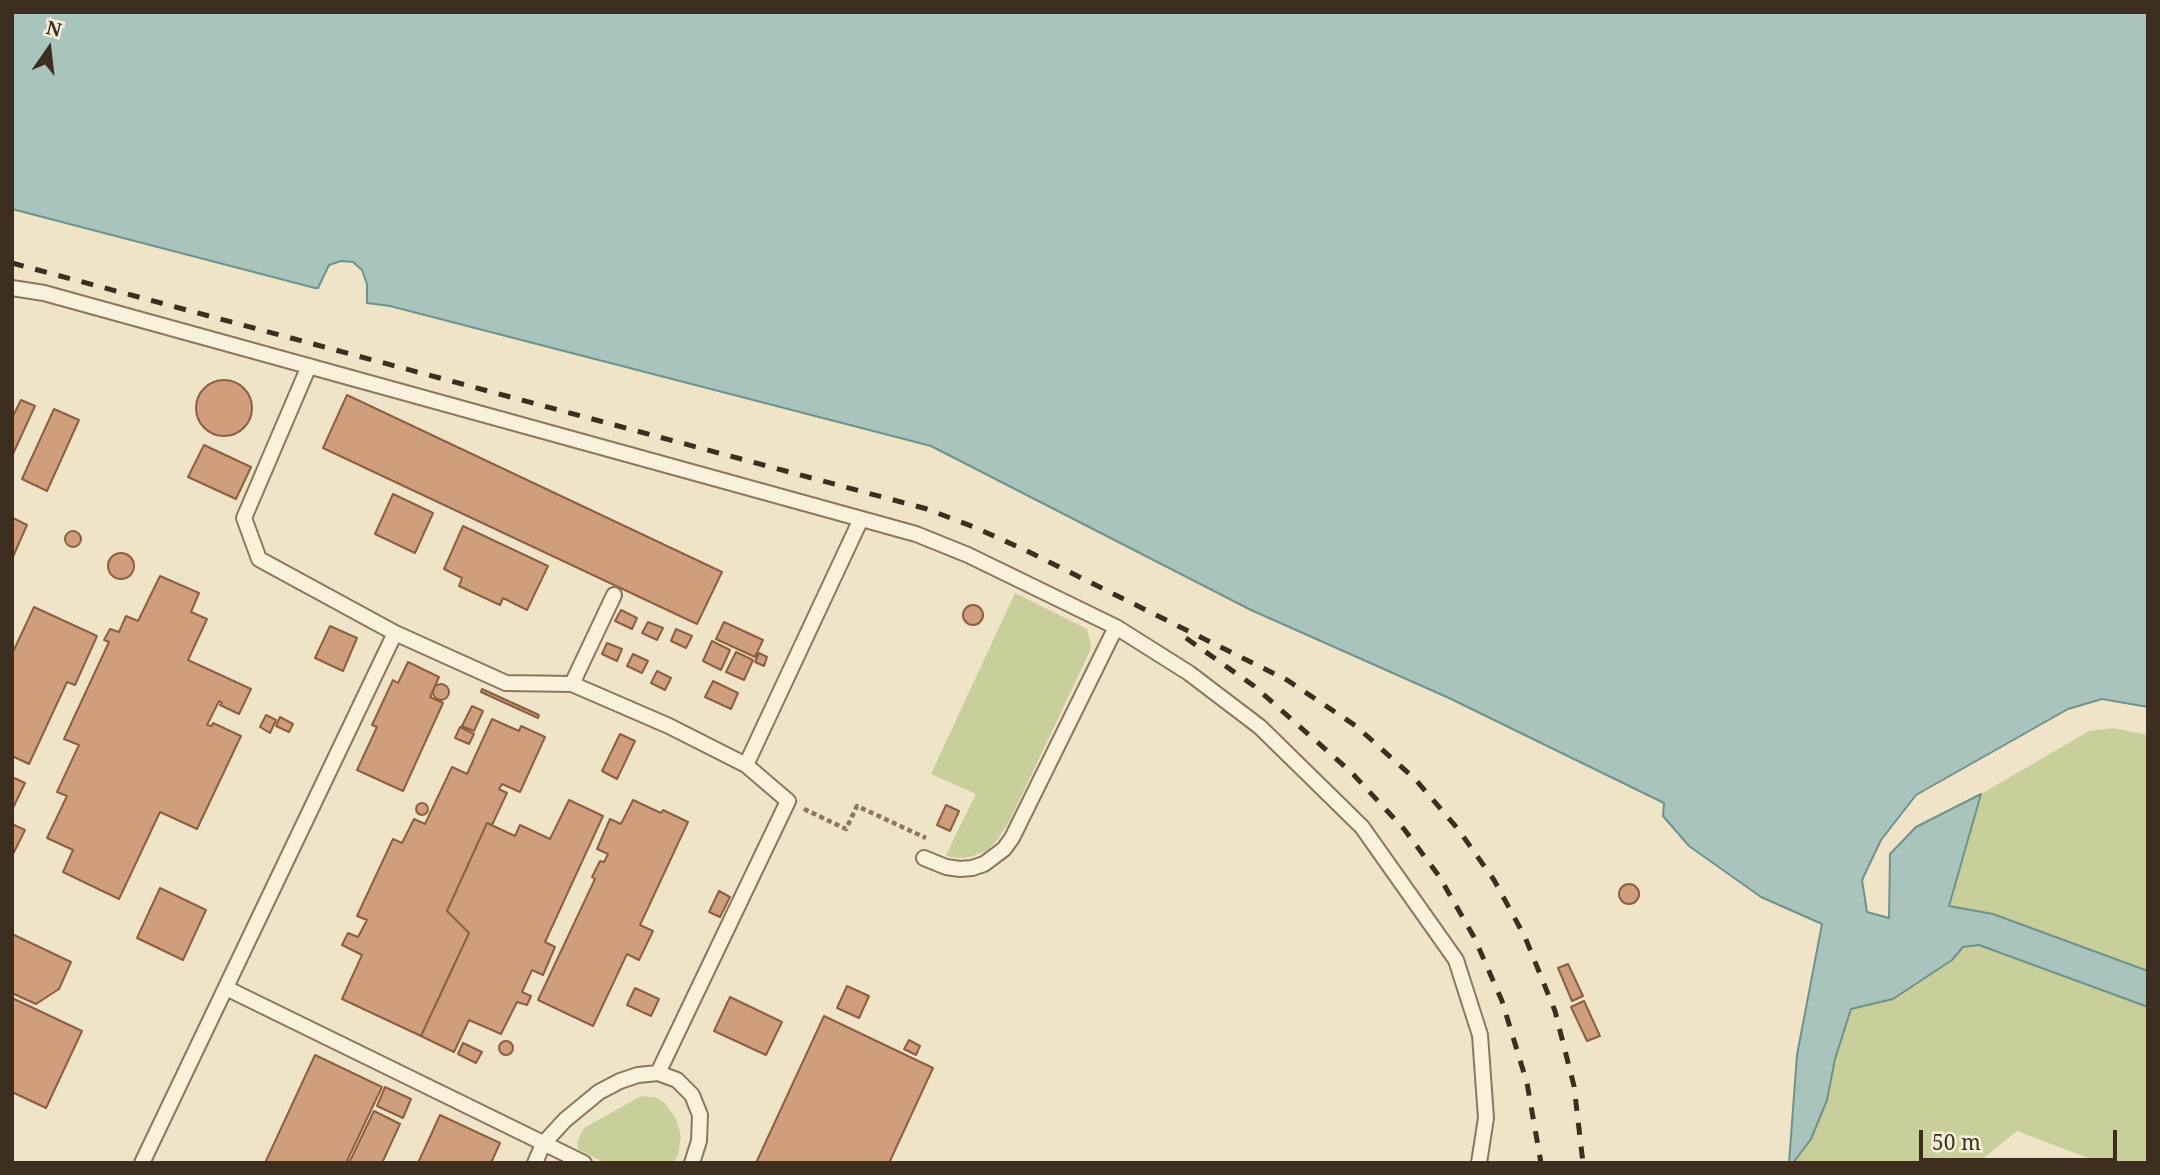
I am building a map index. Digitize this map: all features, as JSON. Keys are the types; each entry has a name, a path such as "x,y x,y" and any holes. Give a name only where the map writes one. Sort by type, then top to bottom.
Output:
{"lane":[{"path":"12,288 44,293 916,534 968,555 1116,627 1189,673 1260,727 1362,827 1456,960 1480,1035 1486,1118 1479,1163"},
{"path":"309,366 244,517 259,559 396,633 506,683 572,684 669,726 746,765 788,801 658,1073"},
{"path":"746,765 861,519"},
{"path":"572,684 614,595"},
{"path":"924,858 946,867 972,868 984,864 1004,849 1012,838 1116,627"},
{"path":"142,1163 396,633"},
{"path":"226,988 584,1163"},
{"path":"535,1163 543,1144 565,1119 599,1092 638,1075 658,1073 677,1080 692,1095 700,1115 699,1141 692,1163"}],"path":[{"path":"788,801 846,829 857,806 932,841 924,858"}],"green space":[{"path":"1015,593 1087,629 1090,651 1009,822 998,839 987,850 973,856 950,857 946,855 976,794 931,774"},
{"path":"2113,728 2148,735 2148,971 1993,914 1949,906 1981,794 2089,731"},
{"path":"1979,945 2148,1007 2148,1163 2101,1163 2017,1131 1978,1163 1793,1163 1811,1139 1827,1100 1835,1059 1851,1009 1893,998 1952,960 1963,947"},
{"path":"641,1096 658,1098 676,1119 681,1136 678,1155 673,1163 605,1163 578,1149 577,1142 584,1128"}],"water":[{"path":"12,12 2148,12 2148,707 2102,699 2068,709 1916,795 1881,840 1862,880 1867,912 1889,918 1890,854 1916,827 1981,794 1949,906 1993,914 2148,971 2148,1007 1979,945 1963,947 1952,960 1893,999 1851,1009 1835,1059 1827,1100 1811,1139 1793,1163 1789,1163 1797,1055 1822,924 1761,897 1689,846 1663,816 1664,803 1449,698 1251,610 931,446 390,306 367,303 367,284 362,270 353,262 341,261 329,265 318,288 315,288 12,209"}],"building":[{"path":"224,380 235,382 244,388 250,397 250,419 244,428 235,434 224,436 213,434 204,428 198,419 196,408 198,397 204,388 213,382"},
{"path":"347,395 722,572 697,624 323,448"},
{"path":"21,400 35,406 12,456 12,418"},
{"path":"54,409 79,420 47,491 22,479"},
{"path":"204,445 251,467 236,499 188,477"},
{"path":"393,494 433,513 415,553 375,534"},
{"path":"12,519 27,525 12,559"},
{"path":"463,526 548,566 527,610 503,598 500,605 459,586 462,578 444,569"},
{"path":"70,531 76,531 81,539 79,545 70,547 65,542 65,536"},
{"path":"121,553 130,557 134,566 130,575 121,579 112,575 108,566 112,557"},
{"path":"160,576 199,593 191,612 207,619 188,660 251,689 239,714 220,705 222,703 219,701 207,725 212,726 213,723 241,736 197,829 160,812 119,899 63,872 73,850 47,838 67,796 57,792 79,745 64,739 109,642 104,640 110,629 119,632 126,616 138,621"},
{"path":"973,605 980,608 983,615 980,622 973,625 966,622 963,615 966,608"},
{"path":"34,607 97,636 75,685 67,682 29,764 12,756 12,654"},
{"path":"621,610 637,618 632,629 615,621"},
{"path":"648,622 663,628 657,640 642,633"},
{"path":"724,622 763,640 755,657 716,639"},
{"path":"330,626 357,638 343,671 315,658"},
{"path":"676,629 692,636 686,648 671,641"},
{"path":"712,641 730,650 721,670 703,661"},
{"path":"607,643 622,649 617,661 602,654"},
{"path":"736,652 753,660 744,680 726,672"},
{"path":"759,653 767,657 764,666 755,662"},
{"path":"633,654 648,661 642,673 627,666"},
{"path":"408,662 439,677 430,697 443,703 403,791 357,770 377,727 372,725 393,680 398,683"},
{"path":"657,671 671,678 665,690 651,683"},
{"path":"713,681 738,693 731,709 705,697"},
{"path":"441,684 447,686 447,698 441,700 435,698 433,692 435,686"},
{"path":"482,689 539,715 538,718 481,692"},
{"path":"472,706 483,711 474,731 462,726"},
{"path":"266,715 276,720 270,733 260,727"},
{"path":"280,717 293,724 289,732 276,726"},
{"path":"492,719 519,731 521,726 545,737 520,792 502,784 499,789 507,793 492,825 487,823 447,911 469,933 421,1036 342,999 362,955 342,945 348,933 358,937 367,920 357,916 393,839 402,843 414,819 425,824 452,767 467,774"},
{"path":"460,727 474,734 469,744 455,738"},
{"path":"620,734 635,741 617,779 602,771"},
{"path":"12,777 25,783 12,810"},
{"path":"569,800 603,816 545,942 555,947 543,975 532,970 522,992 531,996 527,1005 517,1002 501,1034 469,1020 454,1052 421,1036 469,933 447,911 487,823 515,836 520,825 550,839"},
{"path":"633,800 688,822 640,925 653,931 639,960 627,954 593,1026 538,1000 595,879 592,877 600,861 604,862 608,854 597,849 610,819 621,824"},
{"path":"422,803 428,809 422,815 416,809"},
{"path":"946,805 959,811 950,831 937,825"},
{"path":"12,824 25,830 12,856"},
{"path":"1625,884 1633,884 1639,894 1633,904 1625,904 1619,898 1619,890"},
{"path":"160,888 206,910 183,960 137,938"},
{"path":"719,891 730,897 720,917 709,912"},
{"path":"12,934 71,962 59,989 36,1004 12,993"},
{"path":"1568,964 1583,996 1572,1001 1558,968"},
{"path":"847,986 869,996 859,1018 837,1008"},
{"path":"635,988 659,999 651,1016 627,1005"},
{"path":"730,997 782,1022 766,1055 714,1031"},
{"path":"12,998 82,1031 46,1108 12,1092"},
{"path":"1584,1001 1600,1036 1587,1041 1571,1007"},
{"path":"824,1016 933,1068 889,1163 756,1163"},
{"path":"909,1040 920,1046 916,1055 904,1049"},
{"path":"503,1041 509,1041 513,1048 509,1055 503,1055 499,1051 499,1045"},
{"path":"463,1043 482,1052 476,1063 458,1054"},
{"path":"315,1055 382,1087 346,1163 265,1163"},
{"path":"385,1087 411,1099 403,1118 377,1106"},
{"path":"374,1111 400,1124 382,1163 349,1163"},
{"path":"440,1115 500,1143 491,1163 418,1163"}],"railway":[{"path":"12,263 927,509 1027,551 1287,680 1356,726 1415,779 1458,829 1494,880 1525,937 1555,1011 1574,1086 1583,1163"},
{"path":"1186,638 1254,686 1351,772 1404,829 1439,876 1474,937 1502,1001 1527,1083 1541,1163"}]}
